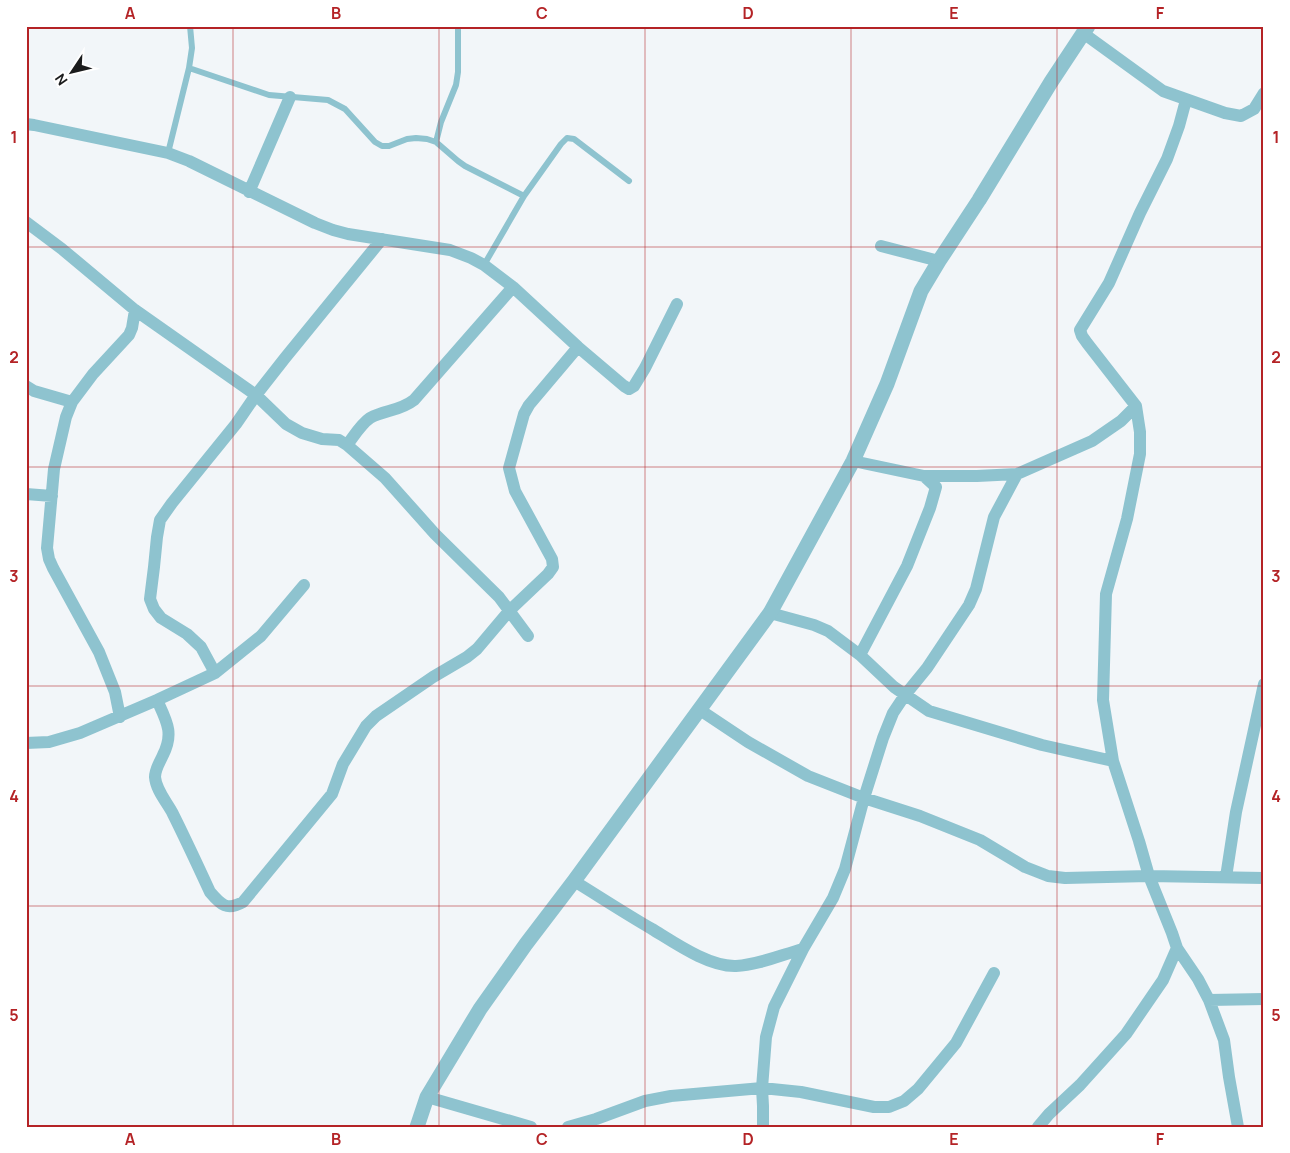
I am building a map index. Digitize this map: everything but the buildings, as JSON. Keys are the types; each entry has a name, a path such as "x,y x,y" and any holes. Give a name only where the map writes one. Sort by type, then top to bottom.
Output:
{"street":[{"path":"416,1127 427,1097 480,1009 770,613 853,461 887,384 922,291 1085,30 1163,91 1186,100 1225,113 1241,116 1254,109 1264,93"},
{"path":"249,192 290,98"},
{"path":"1186,100 1167,158 1109,283 1080,330 1086,343 1136,406 1140,432 1140,454 1127,519 1106,594 1103,700 1113,761 1149,876 1177,948 1198,979 1209,1000 1224,1040 1238,1127"},
{"path":"26,124 168,153 189,161 249,192 333,230 450,250 472,258 513,288 578,347 624,386 629,388 634,386 645,368 677,304"},
{"path":"26,222 62,249 135,310 256,395 286,424 302,433 339,440 347,445 385,478 435,534 499,597 528,636"},
{"path":"215,672 201,647 187,634 161,618 154,610 150,599 160,520 236,424 256,395 382,239"},
{"path":"881,246 939,261"},
{"path":"347,445 365,422 372,417 407,406 414,400 513,288"},
{"path":"120,717 115,692 99,652 49,559 47,548 54,470 66,417 72,402 93,374 129,335 135,310"},
{"path":"157,700 167,723 169,734 168,745 156,769 155,778 158,788 210,892 218,902 225,906 235,906 243,902 332,794 343,764 366,726 392,704 477,649 509,611 553,567 552,559 516,491 509,468 524,414 529,405 578,347"},
{"path":"26,386 34,391 72,402"},
{"path":"853,461 924,476 1017,474 1092,441 1122,421 1136,406"},
{"path":"763,1127 764,1106 762,1088 766,1037 774,1007 803,949 833,898 845,869 864,798 893,713 905,694 927,668 969,605 976,589 994,517 1017,474"},
{"path":"860,655 907,566 930,508 936,487 924,476"},
{"path":"26,494 52,496"},
{"path":"26,742 49,742 80,733 120,717 215,672 261,636 304,585"},
{"path":"770,613 814,625 828,631 860,655 894,687 929,711 1042,745 1113,761"},
{"path":"1226,877 1236,812 1264,684"},
{"path":"700,710 748,742 808,776 864,798 920,816 980,840 1025,867 1048,876 1065,878 1149,876 1264,878"},
{"path":"574,881 690,952 717,963 735,966 755,963 803,949"},
{"path":"1038,1127 1080,1085 1126,1034 1163,980 1177,948"},
{"path":"568,1127 645,1102 671,1096 762,1088 801,1092 874,1107 889,1107 904,1101 918,1089 956,1043 994,973"},
{"path":"1209,1000 1264,1000"},
{"path":"427,1097 531,1127"}],"lane":[{"path":"168,153 189,68 192,48 190,26"},
{"path":"436,142 456,85 458,72 458,26"},
{"path":"189,68 269,95 328,100 345,109 375,142 382,146 416,138 436,142 466,166 524,196"},
{"path":"484,265 524,196 567,138 574,139 629,181"}]}
